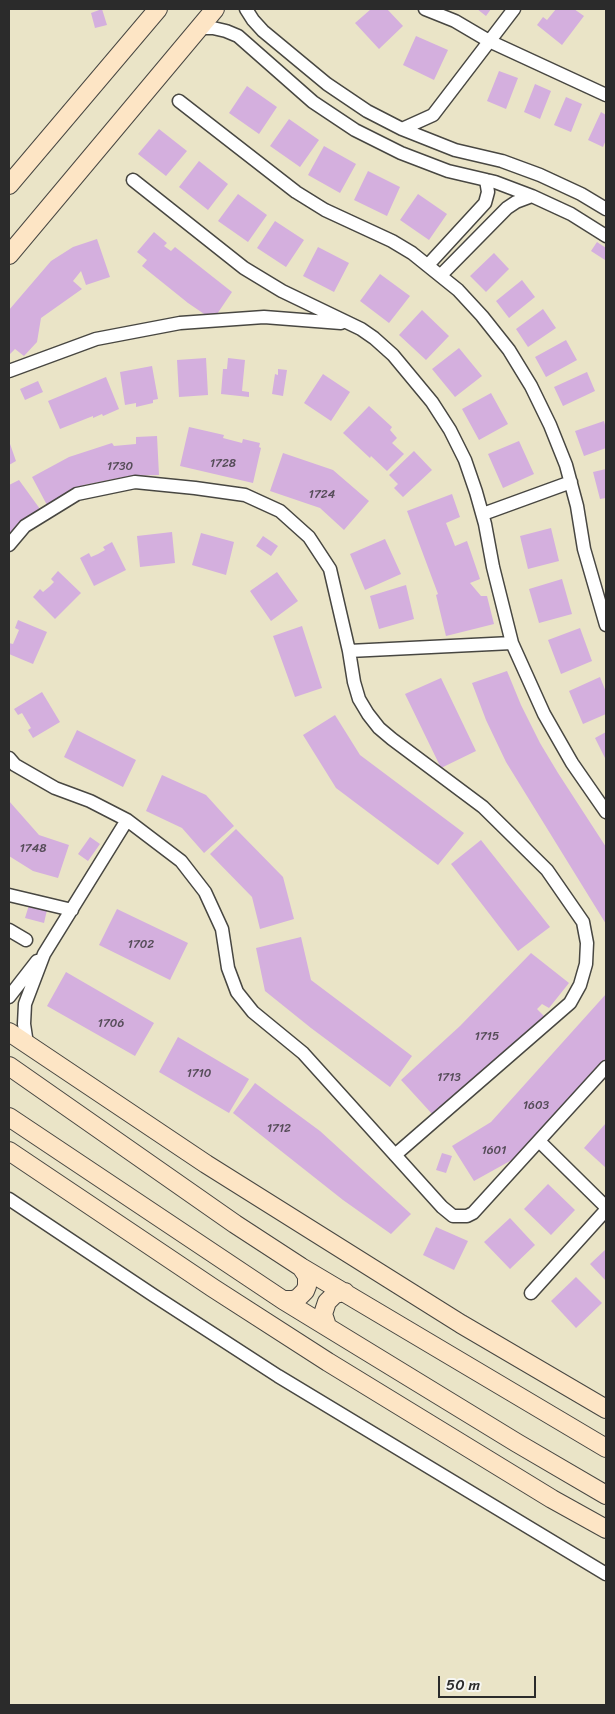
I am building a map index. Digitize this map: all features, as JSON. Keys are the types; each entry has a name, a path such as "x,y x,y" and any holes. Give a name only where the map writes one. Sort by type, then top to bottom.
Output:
{"street":[{"path":"9,185 158,9"},
{"path":"9,255 215,9"},
{"path":"246,9 263,30 327,84 367,111 455,150 502,161 540,175 606,208"},
{"path":"425,9 606,95"},
{"path":"402,128 433,115 514,9"},
{"path":"199,28 226,30 238,36 313,102 355,130 401,153 448,171 486,180 532,196 571,214 606,236"},
{"path":"268,62 282,45"},
{"path":"179,101 296,192 325,210 392,241 428,265 458,290 509,350 531,386 550,425 566,465 577,506 584,548 606,625"},
{"path":"133,180 244,268 282,291 367,334 392,355 432,402 450,430 465,460 476,492 512,643 549,722 572,763 606,812"},
{"path":"428,265 485,203 488,192 486,180"},
{"path":"441,275 507,208 521,199 532,196"},
{"path":"9,371 96,339 180,323 264,317 348,323"},
{"path":"9,545 25,526 77,494 135,482 245,495 280,511 309,537 330,569 349,651 354,682 359,699 368,714 379,728 392,739 483,807 547,870 584,922 587,943 586,964 580,985 570,1003 395,1155"},
{"path":"482,514 570,482"},
{"path":"349,651 512,643"},
{"path":"9,758 15,765 55,788 90,801 127,820 181,861 205,892 222,929 228,968 234,984 253,1012 303,1053 447,1212 460,1217 473,1213 606,1067"},
{"path":"9,997 44,954 127,820"},
{"path":"9,895 72,910"},
{"path":"9,930 26,940"},
{"path":"27,1044 24,1024 25,1004 44,954"},
{"path":"9,1032 206,1164 445,1313 605,1403"},
{"path":"9,1066 301,1267 606,1448"},
{"path":"9,1117 282,1300 606,1495"},
{"path":"531,1293 606,1209 539,1141"},
{"path":"9,1151 213,1288 328,1362 606,1530"},
{"path":"9,1199 278,1376 606,1574"},
{"path":"282,1300 288,1301 298,1298 305,1291 308,1281 301,1267"},
{"path":"327,1326 323,1314 327,1302 335,1294 346,1292"}],"building":[{"path":"102,9 107,25 95,28 91,13"},
{"path":"371,9 387,9 403,26 379,49 355,23"},
{"path":"477,9 491,9 486,16"},
{"path":"556,9 574,9 584,16 562,45 537,25 543,17 547,20"},
{"path":"416,36 448,50 434,80 403,65"},
{"path":"499,71 518,78 506,109 487,101"},
{"path":"535,84 551,91 540,119 524,112"},
{"path":"247,86 277,107 259,134 229,113"},
{"path":"566,97 582,104 571,132 554,125"},
{"path":"601,112 606,115 606,140 603,147 588,140"},
{"path":"289,119 319,140 300,167 270,146"},
{"path":"159,129 187,151 166,176 138,154"},
{"path":"324,146 356,164 340,193 308,175"},
{"path":"199,161 228,184 208,210 179,187"},
{"path":"368,171 400,187 387,216 354,200"},
{"path":"238,194 267,215 248,242 218,221"},
{"path":"418,194 447,214 429,240 400,220"},
{"path":"275,221 304,240 286,267 257,248"},
{"path":"154,232 167,243 164,246 171,251 175,247 232,292 213,320 188,303 142,266 147,260 137,252"},
{"path":"97,239 110,277 86,285 81,271 73,281 82,289 41,318 37,342 24,356 15,349 9,355 9,310 51,261 73,247"},
{"path":"597,242 606,248 605,260 591,251"},
{"path":"318,247 349,263 334,292 303,276"},
{"path":"494,253 509,269 486,292 470,276"},
{"path":"380,274 410,296 389,323 360,301"},
{"path":"522,280 535,297 509,318 496,301"},
{"path":"543,309 556,328 528,347 516,329"},
{"path":"422,310 449,336 426,360 399,335"},
{"path":"566,340 577,360 546,377 535,357"},
{"path":"459,348 482,376 455,397 432,369"},
{"path":"206,358 208,395 179,397 177,360"},
{"path":"228,358 245,360 242,391 249,392 249,397 221,394 223,369 227,369"},
{"path":"152,366 158,399 153,400 153,403 136,407 136,403 125,405 120,372"},
{"path":"278,369 287,370 283,396 272,394 275,374 278,375"},
{"path":"587,372 595,391 563,406 554,387"},
{"path":"323,374 350,392 331,421 304,403"},
{"path":"106,377 119,409 103,416 102,414 93,418 93,416 60,429 48,401"},
{"path":"38,381 43,392 25,400 20,389"},
{"path":"491,393 508,424 479,440 462,409"},
{"path":"369,406 392,427 390,430 397,438 392,443 404,454 387,471 343,433"},
{"path":"604,421 606,448 584,456 575,431"},
{"path":"189,427 224,435 223,438 242,443 243,439 260,443 259,447 261,448 253,483 180,466"},
{"path":"157,436 159,475 129,476 84,485 47,505 32,477 69,457 112,443 114,446 136,444 136,437"},
{"path":"9,441 16,461 9,465"},
{"path":"519,441 534,474 503,488 488,454"},
{"path":"414,451 432,470 403,497 394,488 398,484 389,475"},
{"path":"283,453 333,470 369,501 344,530 320,508 270,491"},
{"path":"606,469 606,498 600,499 593,472"},
{"path":"19,480 40,509 9,536 9,485"},
{"path":"452,494 460,517 446,523 455,546 467,541 480,579 470,583 481,596 487,596 494,624 446,636 436,595 438,594 407,511"},
{"path":"551,528 559,561 528,569 520,536"},
{"path":"172,532 175,563 140,567 137,536"},
{"path":"201,533 234,542 226,575 192,565"},
{"path":"263,536 278,546 271,556 256,546"},
{"path":"385,539 401,574 365,590 350,554"},
{"path":"112,542 126,570 94,586 80,558 89,553 91,557 98,554 105,550 103,547"},
{"path":"58,571 81,593 55,619 33,597 40,589 43,592 54,582 51,579"},
{"path":"277,572 298,601 271,621 250,591"},
{"path":"562,579 572,614 539,623 529,589"},
{"path":"406,585 414,619 379,629 370,596"},
{"path":"18,620 47,632 33,664 9,654 9,643 13,644 19,630 15,628"},
{"path":"302,626 322,688 295,697 273,636"},
{"path":"580,628 592,661 561,674 548,640"},
{"path":"507,671 540,743 606,847 606,924 506,762 486,720 472,683"},
{"path":"600,677 606,692 606,714 583,724 569,691"},
{"path":"441,678 476,751 441,768 405,694"},
{"path":"42,692 60,722 33,738 28,730 31,728 22,713 18,715 14,709"},
{"path":"335,715 360,755 464,833 438,865 336,788 303,735"},
{"path":"77,730 136,760 123,787 64,757"},
{"path":"606,732 606,760 595,738"},
{"path":"162,775 206,795 234,826 204,853 182,828 146,811"},
{"path":"9,801 39,835 69,845 58,878 33,871 9,856"},
{"path":"236,829 283,877 294,919 260,929 252,897 210,854"},
{"path":"90,837 100,844 88,861 78,854"},
{"path":"481,840 550,927 518,951 451,864"},
{"path":"29,905 47,910 44,923 25,918"},
{"path":"117,909 188,943 170,980 99,945"},
{"path":"301,937 311,980 412,1056 390,1087 265,991 256,948"},
{"path":"531,953 569,983 549,1008 542,1004 537,1009 544,1016 433,1115 401,1080 460,1026"},
{"path":"66,972 154,1023 135,1056 47,1006"},
{"path":"606,994 606,1058 519,1156 474,1181 452,1146 491,1122"},
{"path":"178,1037 249,1079 229,1113 159,1072"},
{"path":"255,1083 320,1131 411,1214 391,1234 343,1200 233,1113"},
{"path":"606,1123 606,1168 584,1148"},
{"path":"442,1153 452,1156 446,1173 436,1170"},
{"path":"548,1184 575,1210 551,1235 524,1209"},
{"path":"510,1218 535,1245 510,1269 484,1242"},
{"path":"436,1227 468,1241 454,1270 423,1255"},
{"path":"606,1249 606,1281 590,1264"},
{"path":"576,1277 602,1303 576,1328 551,1301"}]}
